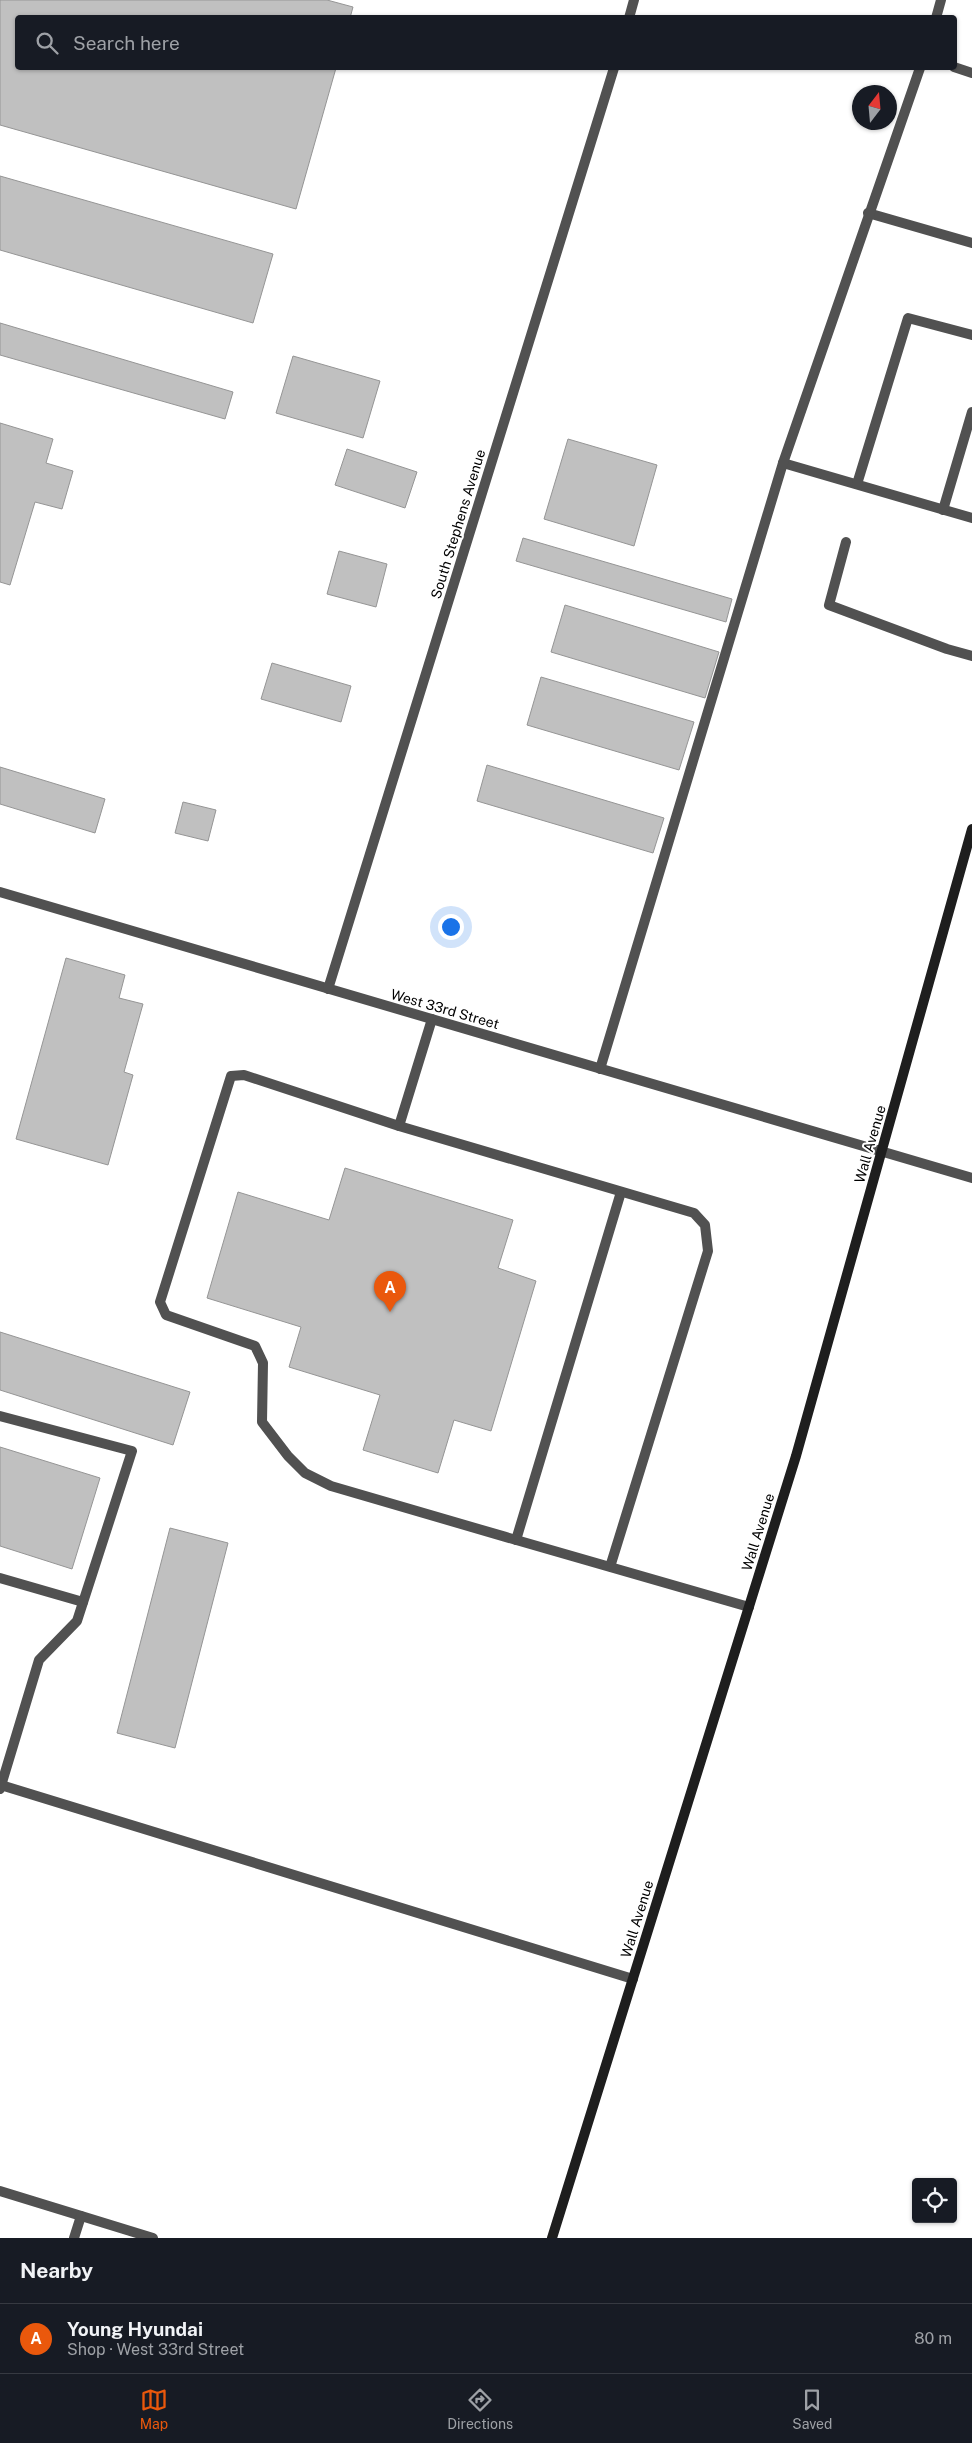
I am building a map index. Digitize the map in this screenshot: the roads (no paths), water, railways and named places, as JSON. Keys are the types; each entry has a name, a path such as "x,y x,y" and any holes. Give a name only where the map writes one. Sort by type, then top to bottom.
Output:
{"main road":[{"name":"Wall Avenue","path":"552,2238 796,1456 968,856 972,830"}],"street":[{"path":"630,15 634,0"},
{"path":"937,15 941,0"},
{"path":"957,69 972,73"},
{"name":"South Stephens Avenue","path":"328,989 613,70"},
{"path":"600,1069 783,463 868,212 919,70"},
{"path":"868,212 972,243"},
{"path":"858,484 908,318 972,335"},
{"path":"943,510 972,412"},
{"path":"783,463 972,518"},
{"path":"846,542 829,605 947,649 972,656"},
{"name":"West 33rd Street","path":"0,892 972,1178"},
{"path":"399,1126 432,1019"},
{"path":"610,1567 708,1251 705,1226 694,1213 399,1126 244,1075 231,1076 160,1302 166,1315 255,1346 263,1363 262,1422 288,1456 305,1473 331,1486 516,1540 749,1607"},
{"path":"516,1540 622,1192"},
{"path":"0,1416 132,1451 77,1620 39,1660 1,1787 633,1979"},
{"path":"0,1578 83,1602"},
{"path":"0,2192 153,2238"},
{"path":"74,2238 80,2216"}],"place":[{"name":"Young Hyundai","path":"390,1312"}]}
